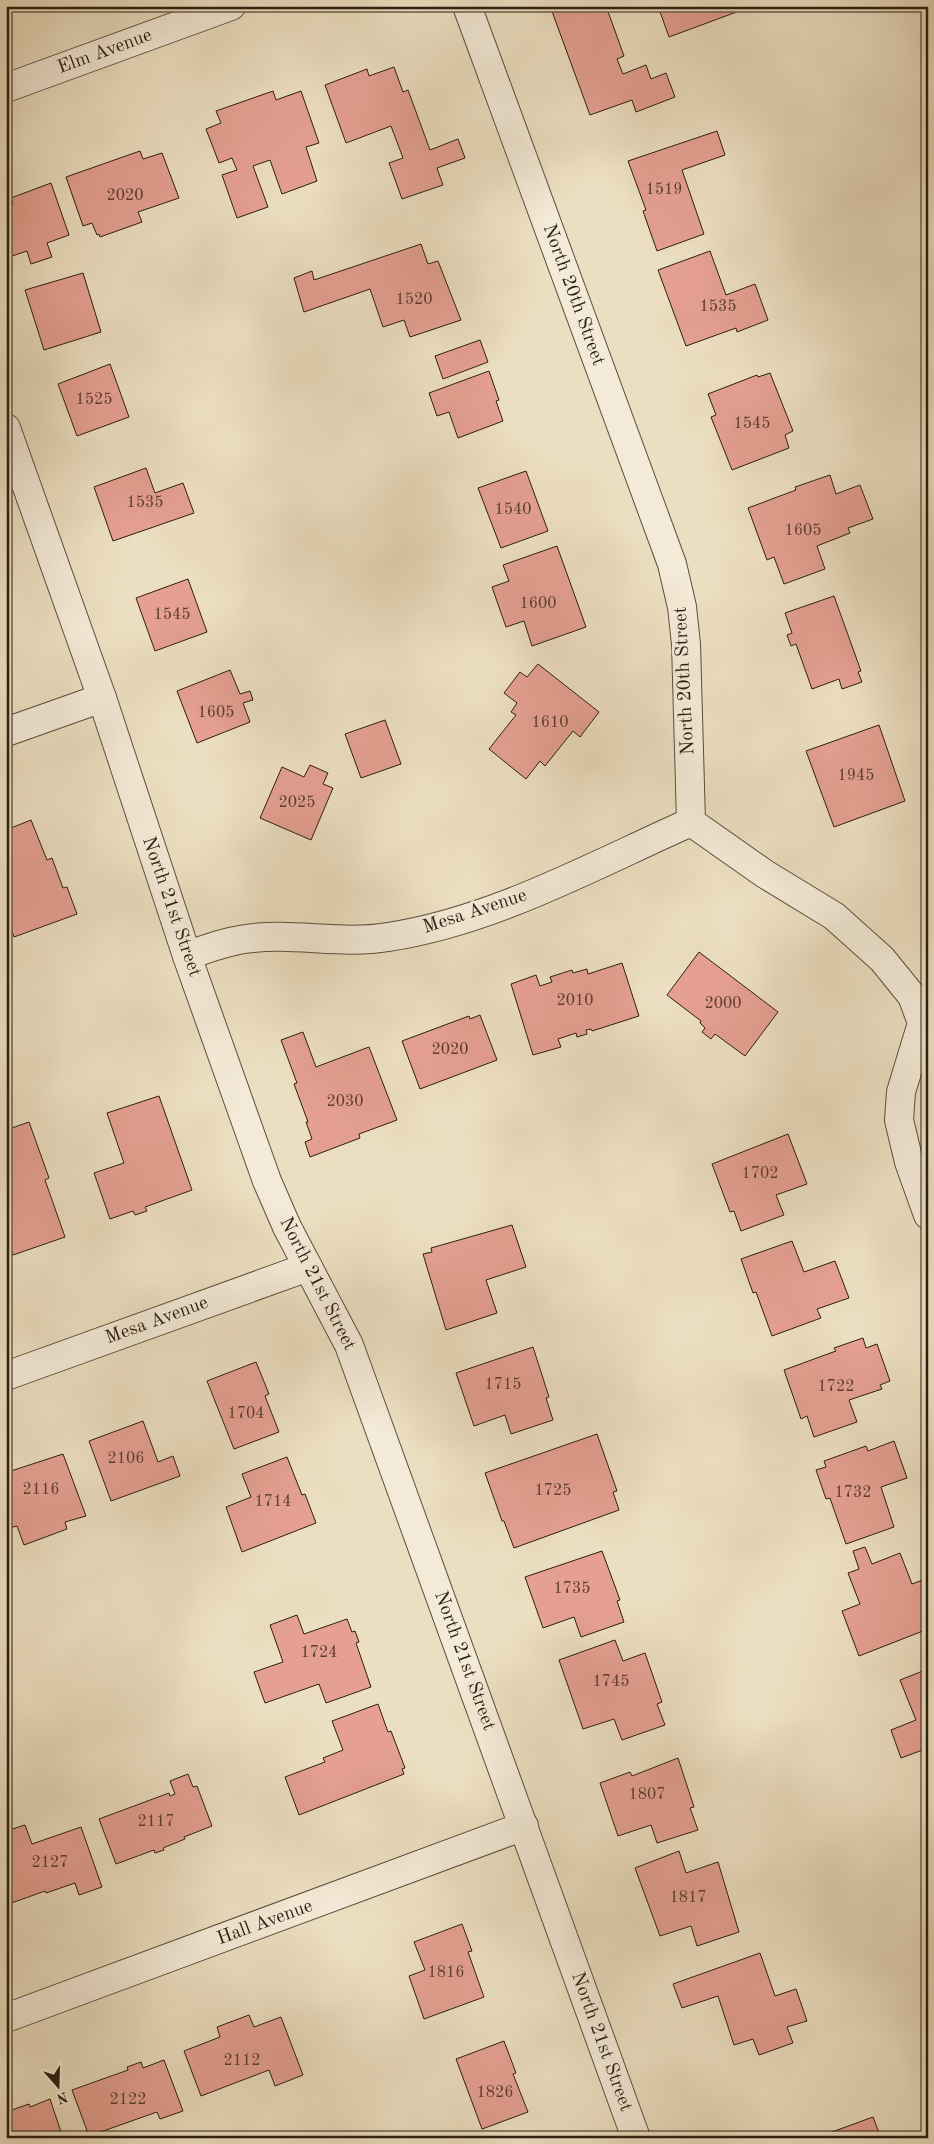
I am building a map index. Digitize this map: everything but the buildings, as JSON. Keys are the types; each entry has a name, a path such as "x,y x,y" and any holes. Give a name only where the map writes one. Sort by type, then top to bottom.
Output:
{"street":[{"name":"Elm Avenue","path":"6,88 231,6"},
{"name":"North 20th Street","path":"467,6 672,564 682,607 686,644 691,822"},
{"name":"North 21st Street","path":"6,428 102,698 187,956 267,1181 287,1227 349,1345 636,2138"},
{"path":"6,732 102,698"},
{"name":"Mesa Avenue","path":"187,956 218,944 245,939 288,937 331,940 387,937 444,926 506,905 691,822"},
{"path":"691,822 765,874 834,916 882,958 912,996 925,1022 901,1092 899,1120 909,1162 928,1215"},
{"name":"Mesa Avenue","path":"6,1376 308,1267"},
{"name":"Hall Avenue","path":"6,2018 524,1826"}]}
